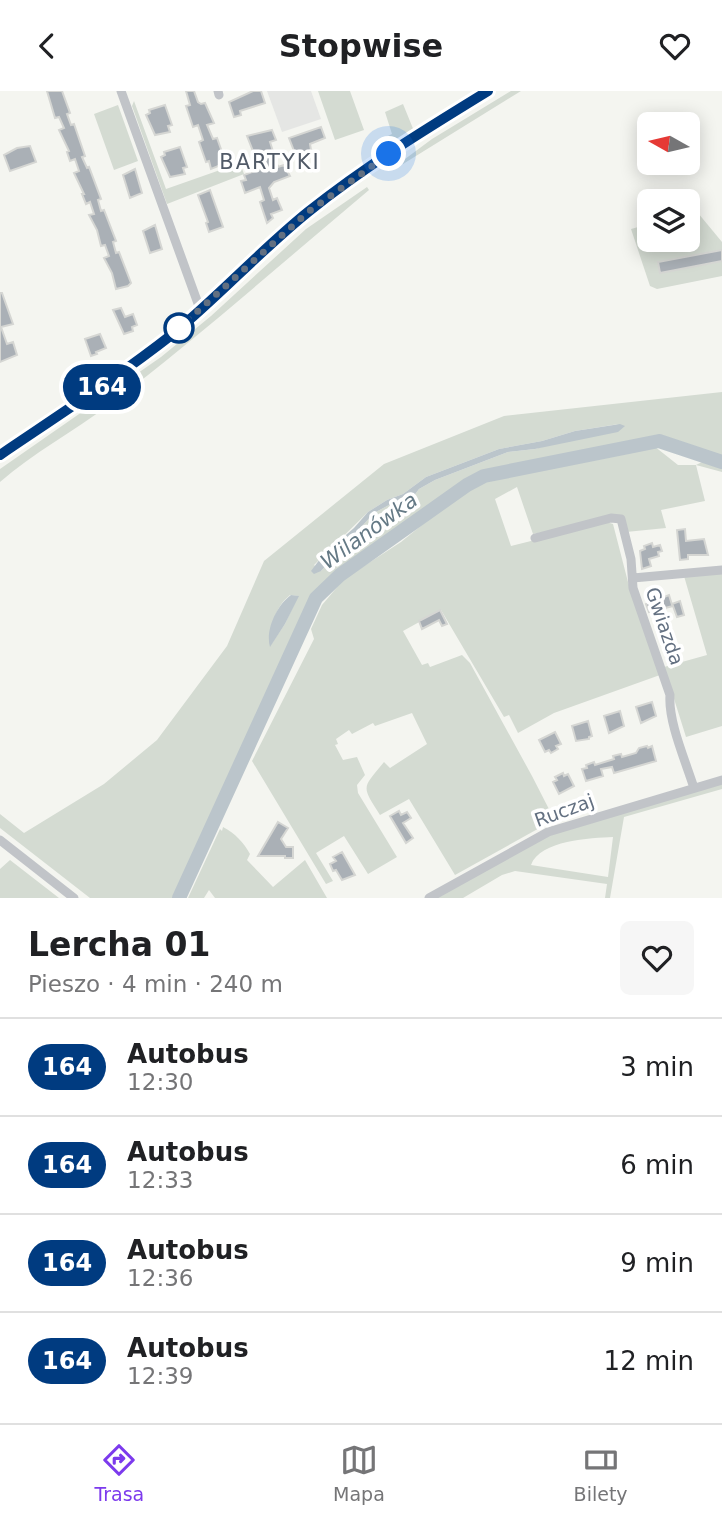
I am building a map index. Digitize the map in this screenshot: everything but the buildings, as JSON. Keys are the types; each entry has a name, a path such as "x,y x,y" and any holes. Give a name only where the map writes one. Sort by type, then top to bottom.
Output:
{"street":[{"path":"121,91 200,309"},
{"path":"0,455 102,387 172,334 317,205 369,167 488,91"},
{"name":"Gwiazda","path":"535,538 619,518 631,559 632,588 670,695 669,704 674,725 694,788"},
{"path":"633,578 722,570"},
{"name":"Ruczaj","path":"429,898 548,832 722,780"},
{"path":"0,840 74,898"}],"shaded area":[{"path":"267,91 311,91 321,119 282,132"},
{"path":"318,91 350,91 364,130 335,140"},
{"path":"511,91 521,91 403,164 401,162 432,139"},
{"path":"134,101 166,189 240,163 244,174 167,204 132,106"},
{"path":"403,104 414,131 388,147 384,138 392,134 385,112"},
{"path":"118,105 138,161 114,170 94,114"},
{"path":"367,187 369,190 176,353 109,405 26,461 0,482 0,469 161,357 211,316 306,229"},
{"path":"700,215 722,242 722,276 657,289 650,286 639,252 700,252"},
{"path":"637,227 637,247 631,229"},
{"path":"722,392 722,458 658,438 481,471 339,571 312,601 172,898 90,898 0,828 0,814 24,833 104,784 157,740 227,646 264,561 384,464 504,416","holes":["619,424 535,449 508,452 435,480 419,489 410,501 389,505 374,513 321,571 314,565 368,512 403,494 426,477 499,449 542,441 575,431","290,595 298,596 285,624 270,646 277,612"]},
{"path":"620,424 625,426 618,432 508,452 435,480 419,489 410,501 389,505 374,513 321,571 314,574 311,571 323,555 368,512 403,494 426,477 499,449 542,441 575,431"},
{"path":"654,446 678,465 696,465 705,501 661,510 666,528 626,532 622,516 533,534 517,487 495,499 511,546 607,522 613,524 628,582 660,675 554,713 518,733 509,715 504,717 441,610 403,631 422,665 428,663 430,667 462,655 470,663 532,776 552,815 552,821 455,875 409,799 380,815 367,792 371,777 384,762 390,768 427,744 412,713 375,726 373,723 352,734 349,730 336,739 338,744 335,745 343,760 357,757 365,775 357,785 358,793 397,857 368,874 344,836 316,853 333,881 326,884 252,761 314,639 311,629 322,605 344,579 401,542 438,512 484,481"},
{"path":"704,461 722,465 722,472 696,465"},
{"path":"722,572 722,726 686,737 664,667 707,655 684,576"},
{"path":"291,595 299,596 270,647 269,633 273,618"},
{"path":"722,783 722,789 624,817 610,898 605,898 607,884 515,871 502,875 463,898 436,898 544,836","holes":["613,837 608,877 531,865 536,857 555,845"]},
{"path":"223,827 242,842 250,854 247,860 273,887 305,860 327,898 215,898 209,890 204,898 188,898"},
{"path":"10,860 59,898 0,898 0,869"}],"waterway":[{"name":"Wilanówka","path":"179,898 316,598 340,575 467,485 484,476 659,441 722,462"}],"bus line":[{"name":"164","path":"0,455 152,350 308,212 369,167 488,91"}],"district":[{"name":"BARTYKI","path":"270,162"}],"route":[{"path":"179,328 308,212 389,154"}]}
